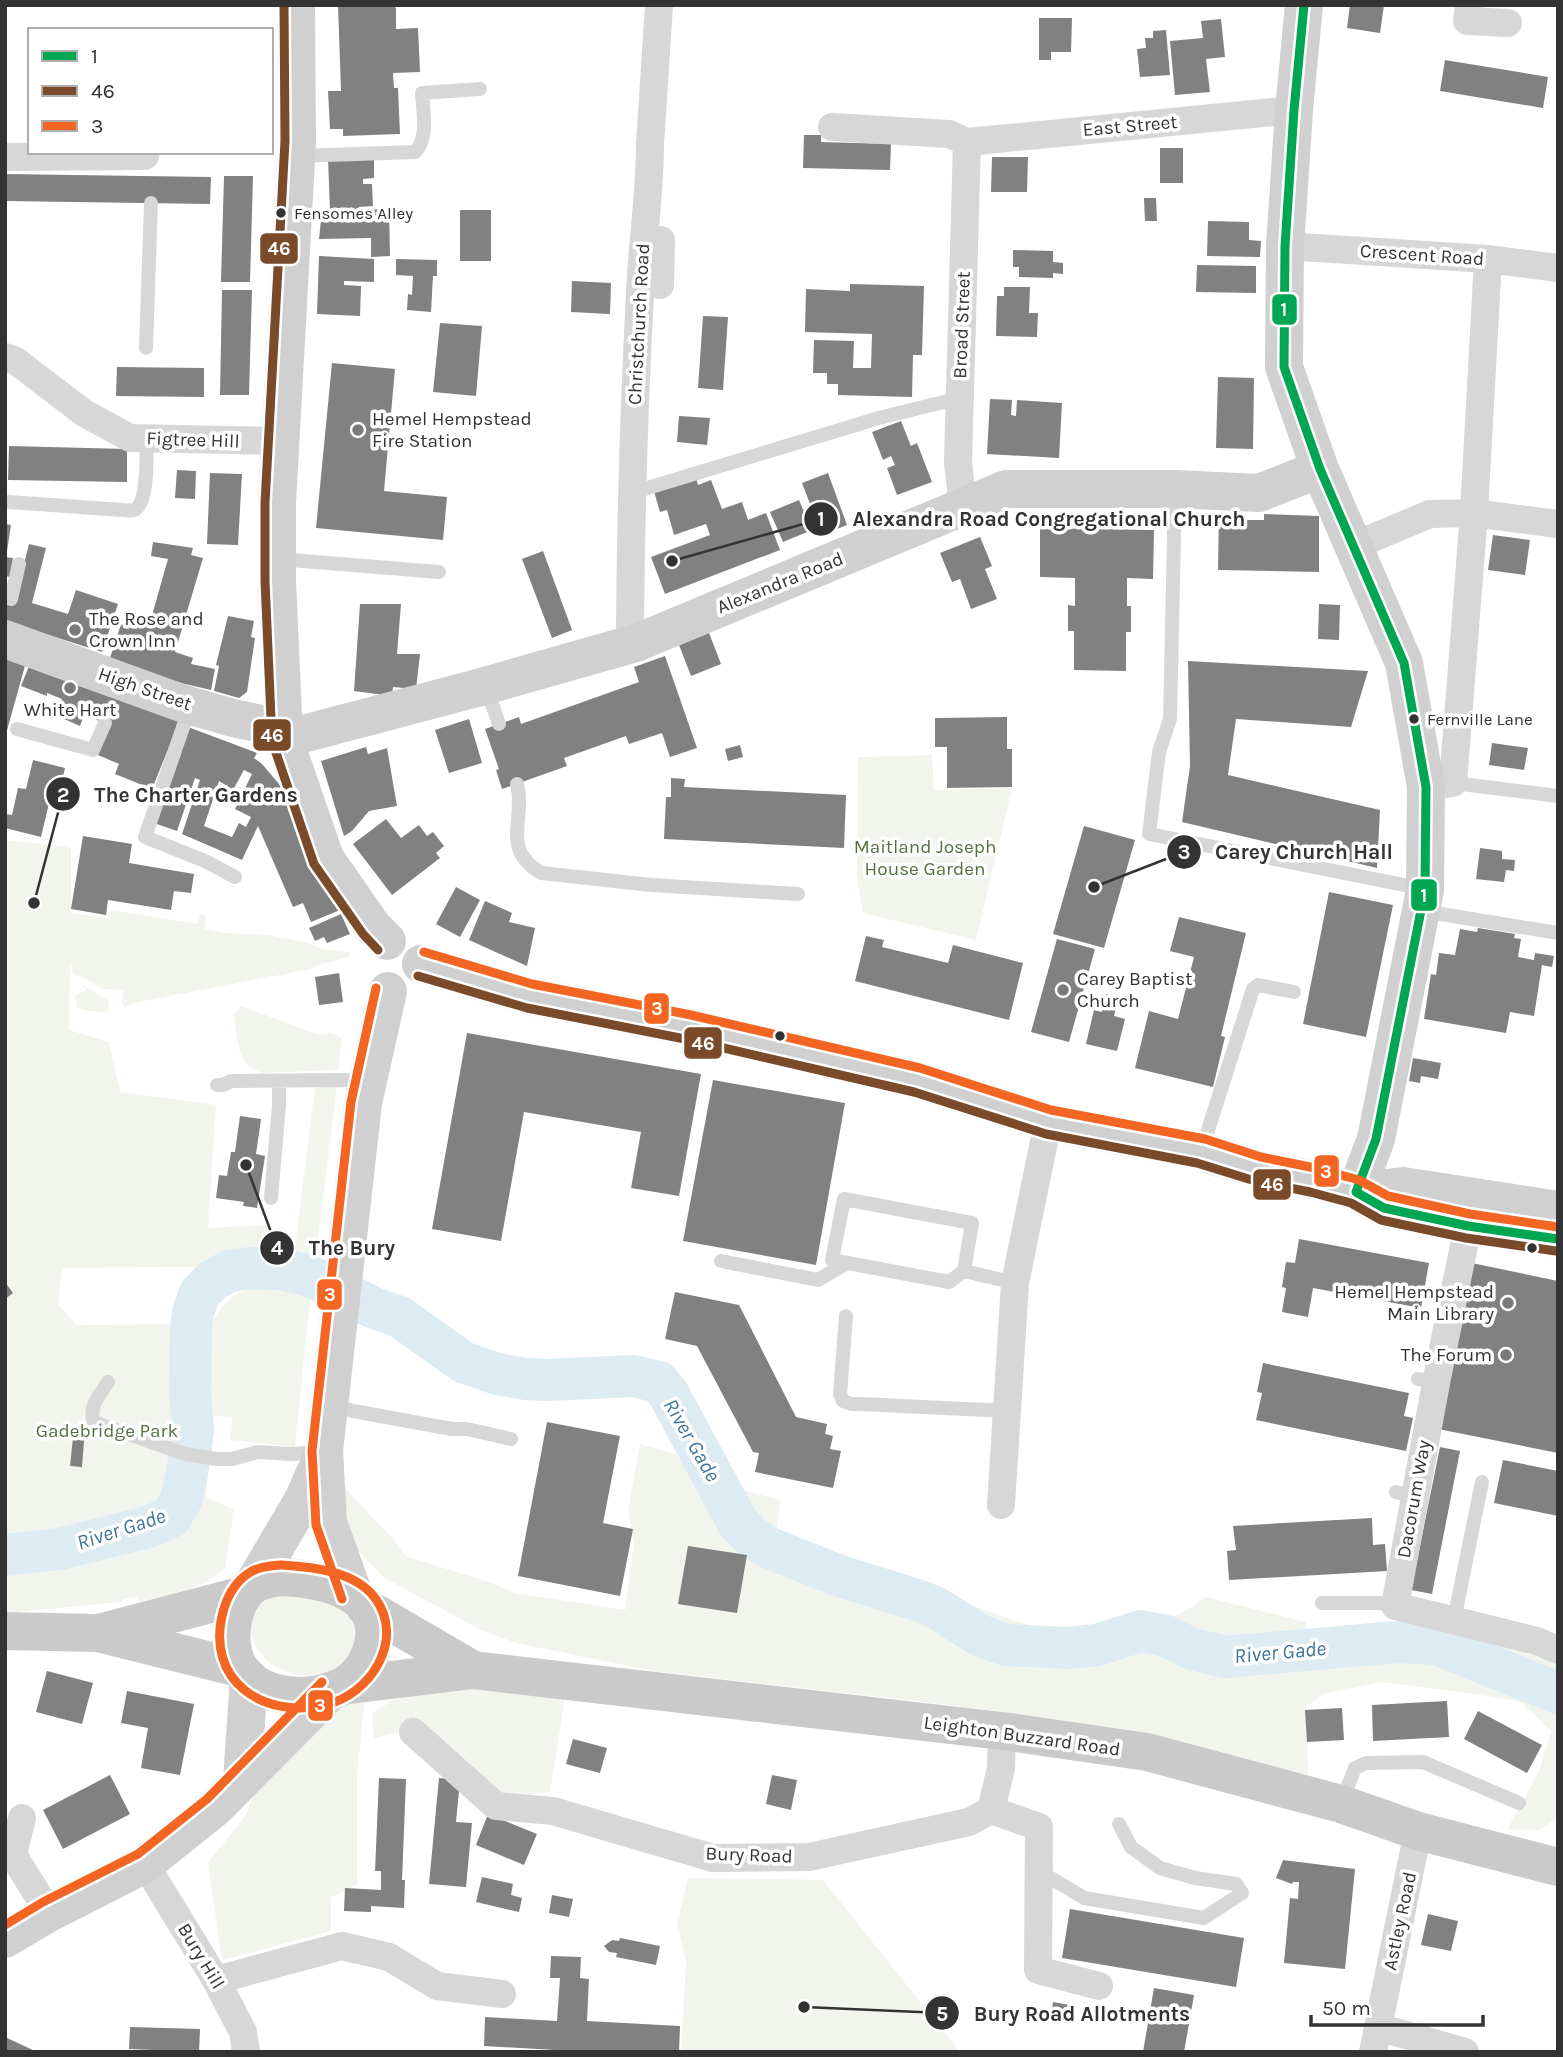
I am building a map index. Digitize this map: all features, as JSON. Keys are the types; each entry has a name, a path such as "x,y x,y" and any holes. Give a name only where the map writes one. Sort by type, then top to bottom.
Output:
{"main road":[{"path":"98,1633 249,1590 266,1578 298,1578 335,1586 360,1601 370,1616 374,1643 364,1669 340,1688 301,1696 278,1693 259,1686 244,1673 233,1650 232,1635 238,1607 249,1590"},
{"name":"Leighton Buzzard Road","path":"360,1601 473,1670"},
{"path":"5,1631 98,1633 244,1673"},
{"name":"Leighton Buzzard Road","path":"340,1688 473,1670 1002,1731 1147,1752 1341,1804 1418,1831 1558,1867"}],"street":[{"path":"296,5 296,156 279,441 277,559 284,739 325,858 373,927 387,941"},
{"name":"Christchurch Road","path":"636,643 630,626 631,492 640,291 659,5"},
{"path":"1304,5 1285,246 1284,367 1320,469 1404,663 1440,785"},
{"path":"1469,5 1467,21 1508,23"},
{"name":"East Street","path":"967,142 1294,110"},
{"path":"832,127 949,134 967,142"},
{"name":"Broad Street","path":"963,508 958,462 967,142"},
{"path":"5,157 146,158"},
{"path":"650,166 663,166 660,285"},
{"name":"Crescent Road","path":"1285,246 1488,259 1558,268"},
{"path":"1356,1192 1376,1139 1423,900 1440,785 1474,513 1488,259"},
{"name":"Figtree Hill","path":"5,357 16,361 84,413 130,438 279,441"},
{"name":"Alexandra Road","path":"284,739 636,643 1006,489 1175,489 1259,493 1320,469"},
{"path":"1353,545 1430,514 1474,513 1558,524"},
{"name":"High Street","path":"5,639 119,688 266,725 284,739"},
{"path":"387,941 403,941 416,949 421,964 418,978 409,988 396,992 388,991 372,979 369,966 372,953 387,941"},
{"path":"421,964 529,996 688,1027 917,1080 1048,1122 1201,1150 1258,1169 1356,1192 1384,1208 1468,1226 1558,1239"},
{"path":"360,1601 328,1522 324,1451 363,1103 388,991"},
{"path":"1001,1505 1016,1283 1048,1122"},
{"path":"1356,1192 1403,1186 1558,1210"},
{"name":"Dacorum Way","path":"1395,1606 1407,1501 1427,1381 1468,1226"},
{"path":"249,1590 303,1500 324,1451"},
{"path":"1395,1606 1537,1641 1558,1650"},
{"path":"242,1780 244,1673"},
{"path":"5,1939 49,1913 145,1864 215,1808 340,1688"},
{"path":"1002,1731 1001,1768 991,1810 1039,1827 1038,1970 1099,1986"},
{"name":"Bury Road","path":"413,1732 496,1806 553,1811 713,1858 808,1857 969,1822 991,1810"},
{"path":"22,1818 13,1855 49,1913"},
{"name":"Astley Road","path":"1376,2040 1418,1831"},
{"name":"Bury Hill","path":"145,1864 216,1980 243,2032 246,2052"},
{"path":"216,1980 342,1946 389,1957 437,1986 502,1994"},
{"path":"1376,2040 1465,2052"}],"lane":[{"path":"296,156 415,152 422,145 424,136 422,93 480,89"},
{"path":"146,348 151,203"},
{"path":"631,492 879,418 960,398"},
{"path":"9,502 134,510 141,504 144,494 147,439"},
{"path":"1175,489 1170,719 1159,752 1149,834 1558,933"},
{"path":"277,559 439,572"},
{"path":"11,598 19,564"},
{"path":"486,685 499,724"},
{"path":"191,706 145,837 205,861 235,877"},
{"path":"17,729 93,750 105,723"},
{"path":"517,784 520,797 518,848 522,858 541,873 652,885 798,894"},
{"path":"1440,785 1558,796"},
{"path":"1201,1150 1253,989 1258,985 1294,992"},
{"path":"217,1085 231,1081 369,1082"},
{"path":"271,1198 279,1082"},
{"path":"844,1199 972,1223 964,1271 949,1282 832,1260 844,1199"},
{"path":"721,1261 818,1280 847,1263"},
{"path":"964,1271 1016,1283"},
{"path":"846,1317 840,1394 843,1401 850,1404 1007,1411"},
{"path":"108,1382 94,1403 94,1422 191,1455 232,1460 257,1452 292,1454 324,1451"},
{"path":"329,1404 353,1411 452,1429 467,1429 511,1439"},
{"path":"1454,1620 1482,1482"},
{"path":"1322,1603 1382,1603 1395,1606"},
{"path":"1341,1804 1355,1768 1366,1763 1423,1762 1519,1803"},
{"path":"1038,1870 1084,1898 1204,1917 1242,1893 1236,1884 1195,1878 1160,1868 1131,1847 1119,1824"}],"green space":[{"name":"Maitland Joseph House Garden","path":"932,755 934,790 1012,788 976,940 863,913 857,879 857,757"},
{"name":"Gadebridge Park","path":"5,840 71,847 71,913 108,918 110,910 198,924 200,914 206,915 205,929 306,942 323,949 349,952 350,957 311,969 133,1003 124,1008 124,990 102,989 73,974 70,960 69,1030 109,1042 120,1092 216,1105 208,1228 267,1225 271,1266 62,1268 58,1305 77,1325 175,1324 209,1330 222,1307 243,1291 261,1286 311,1290 295,1447 230,1440 232,1417 210,1417 206,1497 234,1510 225,1568 198,1586 147,1601 139,1601 139,1596 122,1599 122,1602 5,1613"},
{"path":"81,984 109,1001 108,1012 77,1008 75,996 87,990"},
{"path":"241,1006 319,1035 331,1033 342,1038 338,1070 263,1073 254,1069 243,1057 237,1041 234,1014"},
{"path":"337,1086 314,1272 292,1270 315,1088"},
{"path":"640,1444 676,1454 691,1476 780,1500 776,1537 1054,1634 1135,1636 1206,1597 1306,1622 1306,1628 1325,1634 1397,1634 1408,1623 1558,1656 1558,1817 1539,1830 1507,1830 1539,1772 1551,1731 1521,1702 1382,1682 1323,1694 1307,1706 1308,1782 1061,1720 653,1671 516,1643 479,1629 385,1578 351,1544 337,1496 345,1488 392,1538 405,1556 492,1583 514,1593 625,1610 634,1543 628,1511"},
{"path":"277,1591 342,1604 353,1623 354,1631 354,1644 346,1660 333,1670 317,1675 282,1669 267,1660 256,1647 252,1624 259,1607"},
{"path":"433,1685 565,1698 550,1792 498,1798 417,1728 374,1738 372,1714 403,1693"},
{"path":"365,1696 357,1776 357,1885 331,1897 331,1931 222,1960 208,1863 246,1815 258,1783 349,1698"},
{"path":"688,1878 823,1880 960,2052 681,2052 686,1962 677,1923"}],"building":[{"path":"338,5 392,5 396,8 396,29 418,28 420,72 393,73 394,88 398,88 400,134 343,136 343,129 330,129 328,91 341,91"},
{"path":"1350,5 1384,5 1380,33 1347,28"},
{"path":"1039,18 1072,18 1071,52 1051,52 1051,60 1039,60"},
{"path":"1221,19 1225,57 1206,59 1210,92 1175,95 1170,41 1203,38 1201,21"},
{"path":"1166,30 1170,75 1140,77 1137,49 1146,48 1145,38 1153,38 1153,31"},
{"path":"1445,60 1548,77 1543,108 1440,91"},
{"path":"804,135 821,135 821,142 891,144 890,170 803,168"},
{"path":"1160,148 1183,148 1183,183 1160,183"},
{"path":"374,157 374,178 363,179 363,184 372,184 373,206 359,207 359,210 389,209 390,256 371,257 371,238 319,239 322,211 330,211 328,158"},
{"path":"992,157 1028,157 1027,192 991,192"},
{"path":"5,174 211,177 210,204 5,201"},
{"path":"224,176 253,176 250,282 221,282"},
{"path":"1144,198 1156,198 1157,221 1145,221"},
{"path":"460,210 491,210 491,261 460,261"},
{"path":"1208,221 1249,222 1249,240 1261,241 1260,257 1207,256"},
{"path":"1013,250 1053,251 1053,262 1063,263 1063,274 1053,273 1053,278 1019,277 1019,267 1013,267"},
{"path":"319,256 374,259 374,282 344,281 344,285 361,286 360,316 317,314"},
{"path":"396,259 437,260 437,276 433,276 431,312 407,310 408,294 412,295 413,276 396,275"},
{"path":"1197,265 1256,266 1256,293 1196,292"},
{"path":"572,281 611,283 610,314 571,312"},
{"path":"850,284 924,286 922,355 913,355 912,397 838,395 838,384 827,384 827,373 813,373 814,340 854,341 853,368 871,368 872,334 805,332 806,289 850,291"},
{"path":"1004,287 1030,287 1029,313 1038,313 1037,337 996,336 997,296 1004,296"},
{"path":"222,290 252,290 249,395 220,395"},
{"path":"703,316 728,317 723,390 698,388"},
{"path":"440,323 482,326 476,396 433,392"},
{"name":"Hemel Hempstead Fire Station","path":"332,363 395,369 384,491 447,497 443,540 316,528"},
{"path":"117,367 204,368 204,397 116,396"},
{"path":"1218,377 1254,378 1253,449 1216,448"},
{"path":"990,399 1012,400 1011,415 1016,416 1017,400 1062,403 1059,458 987,454"},
{"path":"679,416 710,418 707,445 677,442"},
{"path":"901,421 911,446 917,443 932,482 897,495 887,468 895,465 891,456 883,460 872,432"},
{"path":"9,446 127,449 127,482 8,480"},
{"path":"177,470 196,471 195,499 175,498"},
{"path":"210,473 242,474 238,545 207,544"},
{"path":"828,473 847,525 822,535 802,483"},
{"path":"695,474 698,485 711,480 722,509 742,502 748,520 766,513 780,550 665,594 651,557 710,535 706,524 674,535 667,510 660,512 653,488"},
{"path":"799,500 812,530 783,542 770,512"},
{"path":"1219,513 1246,514 1246,520 1264,520 1264,514 1319,516 1319,572 1218,570"},
{"path":"5,524 11,525 7,551 5,551"},
{"path":"1040,528 1154,530 1153,579 1127,578 1131,632 1126,632 1126,671 1074,670 1074,631 1068,631 1068,605 1075,606 1075,578 1040,577"},
{"path":"1493,535 1530,540 1525,575 1488,570"},
{"path":"980,537 992,566 985,569 997,599 971,609 960,579 952,582 940,553"},
{"path":"153,542 193,548 191,555 203,558 175,652 193,658 191,664 215,669 211,690 109,661 121,624 137,629 138,623 149,626 168,559 151,556"},
{"path":"29,544 46,548 32,603 68,614 76,590 118,604 102,652 5,621 5,597 15,600"},
{"path":"543,551 572,630 552,638 522,559"},
{"path":"5,557 13,558 10,577 5,576"},
{"path":"360,604 401,604 397,654 420,654 416,689 393,687 392,696 354,691"},
{"path":"1319,604 1340,605 1339,640 1318,639"},
{"path":"228,616 254,621 251,637 255,638 247,692 239,698 214,691 219,666 216,665"},
{"path":"709,633 721,664 691,676 679,645"},
{"path":"5,649 28,655 6,734 5,734"},
{"path":"33,656 180,720 152,789 115,774 119,764 98,755 110,725 84,715 80,726 55,715 62,699 21,686"},
{"path":"665,656 697,748 670,757 662,733 629,744 626,736 564,758 567,766 502,789 496,770 499,769 485,729 519,717 521,724 639,682 634,667"},
{"path":"1188,661 1368,671 1351,727 1236,719 1228,775 1380,810 1377,868 1182,822 1190,766"},
{"path":"1007,717 1007,749 1012,749 1012,787 947,788 947,747 935,747 935,718"},
{"path":"469,719 482,763 449,773 435,730"},
{"path":"188,727 257,753 254,758 279,784 298,817 340,910 311,922 303,903 293,907 258,826 242,860 182,834 200,780 195,778 177,831 154,823","holes":["244,770 252,774 235,809 251,817 246,827 239,823 232,837 204,826 219,781 233,790"]},
{"path":"1492,743 1528,748 1524,770 1489,765"},
{"path":"740,745 743,757 728,761 725,749"},
{"path":"366,747 368,754 387,748 397,806 369,811 352,831 344,836 321,761"},
{"path":"33,760 65,768 58,797 51,795 41,837 5,828 5,814 12,815 18,788 26,789"},
{"path":"671,778 685,779 684,787 846,795 844,848 664,839 666,797 671,797"},
{"path":"386,819 401,838 419,825 427,836 433,832 444,846 436,853 440,858 392,895 353,844"},
{"path":"1084,826 1135,840 1104,948 1053,934"},
{"path":"83,836 132,844 129,863 194,874 191,893 174,891 171,910 108,900 106,915 71,909"},
{"path":"1480,848 1502,851 1502,859 1515,860 1514,871 1506,870 1504,882 1476,879"},
{"path":"456,887 480,900 460,937 436,924"},
{"path":"1329,892 1393,905 1366,1037 1303,1024"},
{"path":"485,901 512,913 509,922 535,928 527,966 469,940"},
{"path":"341,914 350,934 327,943 324,937 315,941 309,928"},
{"path":"1179,917 1246,933 1221,1036 1225,1037 1213,1087 1135,1068 1149,1011 1178,1019 1194,957 1170,951"},
{"path":"1478,928 1515,934 1514,938 1521,939 1518,957 1534,960 1535,953 1554,956 1552,967 1542,965 1534,1016 1510,1012 1506,1033 1424,1019 1431,974 1436,975 1439,953 1455,955 1460,929 1477,932"},
{"path":"866,936 884,940 882,947 948,963 953,945 1023,963 1009,1020 855,981"},
{"name":"Carey Baptist Church","path":"1057,939 1095,949 1069,1042 1031,1032"},
{"path":"339,973 343,1002 319,1005 315,977"},
{"path":"1106,994 1119,997 1114,1016 1125,1019 1117,1051 1086,1044 1094,1010 1102,1012"},
{"path":"467,1033 701,1074 679,1196 631,1188 641,1132 524,1112 501,1241 432,1229"},
{"path":"1413,1058 1441,1063 1438,1079 1421,1076 1420,1083 1409,1081"},
{"path":"713,1080 845,1103 816,1265 683,1241"},
{"path":"240,1116 261,1119 256,1154 265,1156 257,1208 243,1206 244,1202 216,1198 219,1175 227,1176 231,1152 235,1152"},
{"path":"1299,1239 1429,1263 1421,1308 1313,1288 1308,1317 1282,1312 1286,1262 1295,1263"},
{"name":"The Forum","path":"1472,1263 1558,1281 1558,1453 1438,1429"},
{"path":"5,1282 13,1293 5,1299"},
{"path":"675,1292 739,1305 796,1417 827,1424 825,1434 833,1436 830,1449 841,1451 833,1488 755,1472 759,1453 753,1452 697,1346 665,1339"},
{"path":"1263,1363 1409,1393 1404,1416 1413,1418 1406,1451 1256,1420 1262,1393 1257,1392"},
{"path":"547,1422 620,1436 603,1523 633,1529 620,1596 518,1576"},
{"path":"74,1428 85,1429 82,1467 70,1466"},
{"path":"1440,1447 1460,1451 1432,1594 1411,1590"},
{"path":"1503,1460 1558,1471 1558,1516 1494,1503"},
{"path":"1372,1518 1373,1545 1385,1544 1387,1571 1229,1580 1227,1551 1236,1550 1233,1526"},
{"path":"688,1546 747,1555 737,1613 678,1604"},
{"path":"47,1671 93,1683 82,1724 36,1712"},
{"path":"127,1691 194,1704 180,1775 141,1768 148,1728 121,1723"},
{"path":"1447,1701 1449,1737 1373,1741 1372,1705"},
{"path":"1342,1708 1344,1740 1307,1742 1305,1710"},
{"path":"1478,1711 1542,1745 1527,1773 1464,1739"},
{"path":"573,1739 607,1748 600,1773 566,1764"},
{"path":"110,1775 130,1814 63,1849 43,1810"},
{"path":"772,1775 797,1780 791,1810 766,1804"},
{"path":"379,1778 406,1779 402,1880 405,1880 404,1908 371,1906 371,1912 344,1911 345,1888 381,1890 381,1871 375,1871"},
{"path":"439,1778 460,1780 456,1822 472,1823 466,1887 429,1884"},
{"path":"488,1814 537,1834 524,1865 476,1845"},
{"path":"1283,1860 1355,1869 1345,1969 1284,1963 1290,1898 1298,1899 1299,1882 1292,1884 1276,1878"},
{"path":"482,1877 513,1884 511,1895 522,1898 519,1912 476,1902"},
{"path":"552,1895 573,1899 569,1917 549,1913"},
{"path":"1070,1909 1244,1938 1236,1987 1062,1958"},
{"path":"1428,1914 1458,1921 1451,1951 1421,1945"},
{"path":"620,1938 660,1946 656,1965 616,1957 617,1953 609,1952 604,1946 612,1940 619,1941"},
{"path":"551,1956 581,1957 580,1978 589,1979 587,2021 680,2026 679,2052 589,2052 484,2046 485,2017 557,2021 560,1978 550,1978"},
{"path":"1154,1988 1194,1995 1184,2052 1143,2052"},
{"path":"1053,2002 1075,2006 1073,2018 1051,2014"},
{"path":"130,2027 200,2029 199,2052 129,2049"},
{"path":"5,2037 37,2052 5,2052"}],"waterway":[{"name":"River Gade","path":"5,1555 59,1549 148,1527 171,1517 181,1500 193,1431 190,1393 191,1329 193,1312 200,1293 213,1280 229,1271 250,1268 280,1269 308,1275 374,1308 400,1317 463,1362 497,1374 547,1380 633,1376 659,1382 668,1393 738,1523 752,1537 767,1547 840,1576 935,1607 979,1635 1006,1645 1068,1648 1097,1645 1141,1631 1166,1636 1192,1649 1226,1657 1396,1642 1436,1644 1558,1693"}],"transit line":[{"name":"46","path":"284,5 285,141 265,503 265,581 272,741 314,864 363,934 378,950"},
{"name":"1","path":"1304,5 1285,246 1284,367 1320,469 1404,663 1426,787 1425,890 1376,1139 1356,1192"},
{"name":"3","path":"424,952 532,984 691,1015 920,1068 1051,1110 1205,1139 1261,1157 1359,1180 1388,1196 1470,1214 1558,1227"},
{"name":"46","path":"418,976 527,1008 685,1039 914,1092 1046,1134 1197,1163 1255,1181 1351,1203 1381,1220 1466,1238 1556,1251"},
{"name":"3","path":"342,1599 316,1525 312,1451 351,1102 376,988"},
{"name":"1","path":"1356,1192 1384,1208 1468,1226 1558,1239"},
{"name":"3","path":"280,1565 252,1571 232,1590 223,1612 220,1636 223,1658 231,1675 244,1690 261,1700 280,1706 302,1708 325,1705 356,1690 369,1678 385,1648 387,1631 384,1614 367,1589 345,1576 320,1569 282,1565"},
{"name":"3","path":"5,1925 43,1902 138,1854 207,1799 322,1682"}],"place":[{"name":"Fensomes Alley","path":"281,213"},
{"name":"Hemel Hempstead Fire Station","path":"358,430"},
{"name":"Alexandra Road Congregational Church","path":"672,561"},
{"name":"The Rose and Crown Inn","path":"75,630"},
{"name":"White Hart","path":"70,688"},
{"name":"Fernville Lane","path":"1414,719"},
{"name":"Carey Church Hall","path":"1094,887"},
{"name":"The Charter Gardens","path":"34,903"},
{"name":"Carey Baptist Church","path":"1063,990"},
{"name":"The Bury","path":"246,1165"},
{"name":"Hemel Hempstead Main Library","path":"1508,1303"},
{"name":"The Forum","path":"1506,1355"},
{"name":"Bury Road Allotments","path":"804,2007"}]}
